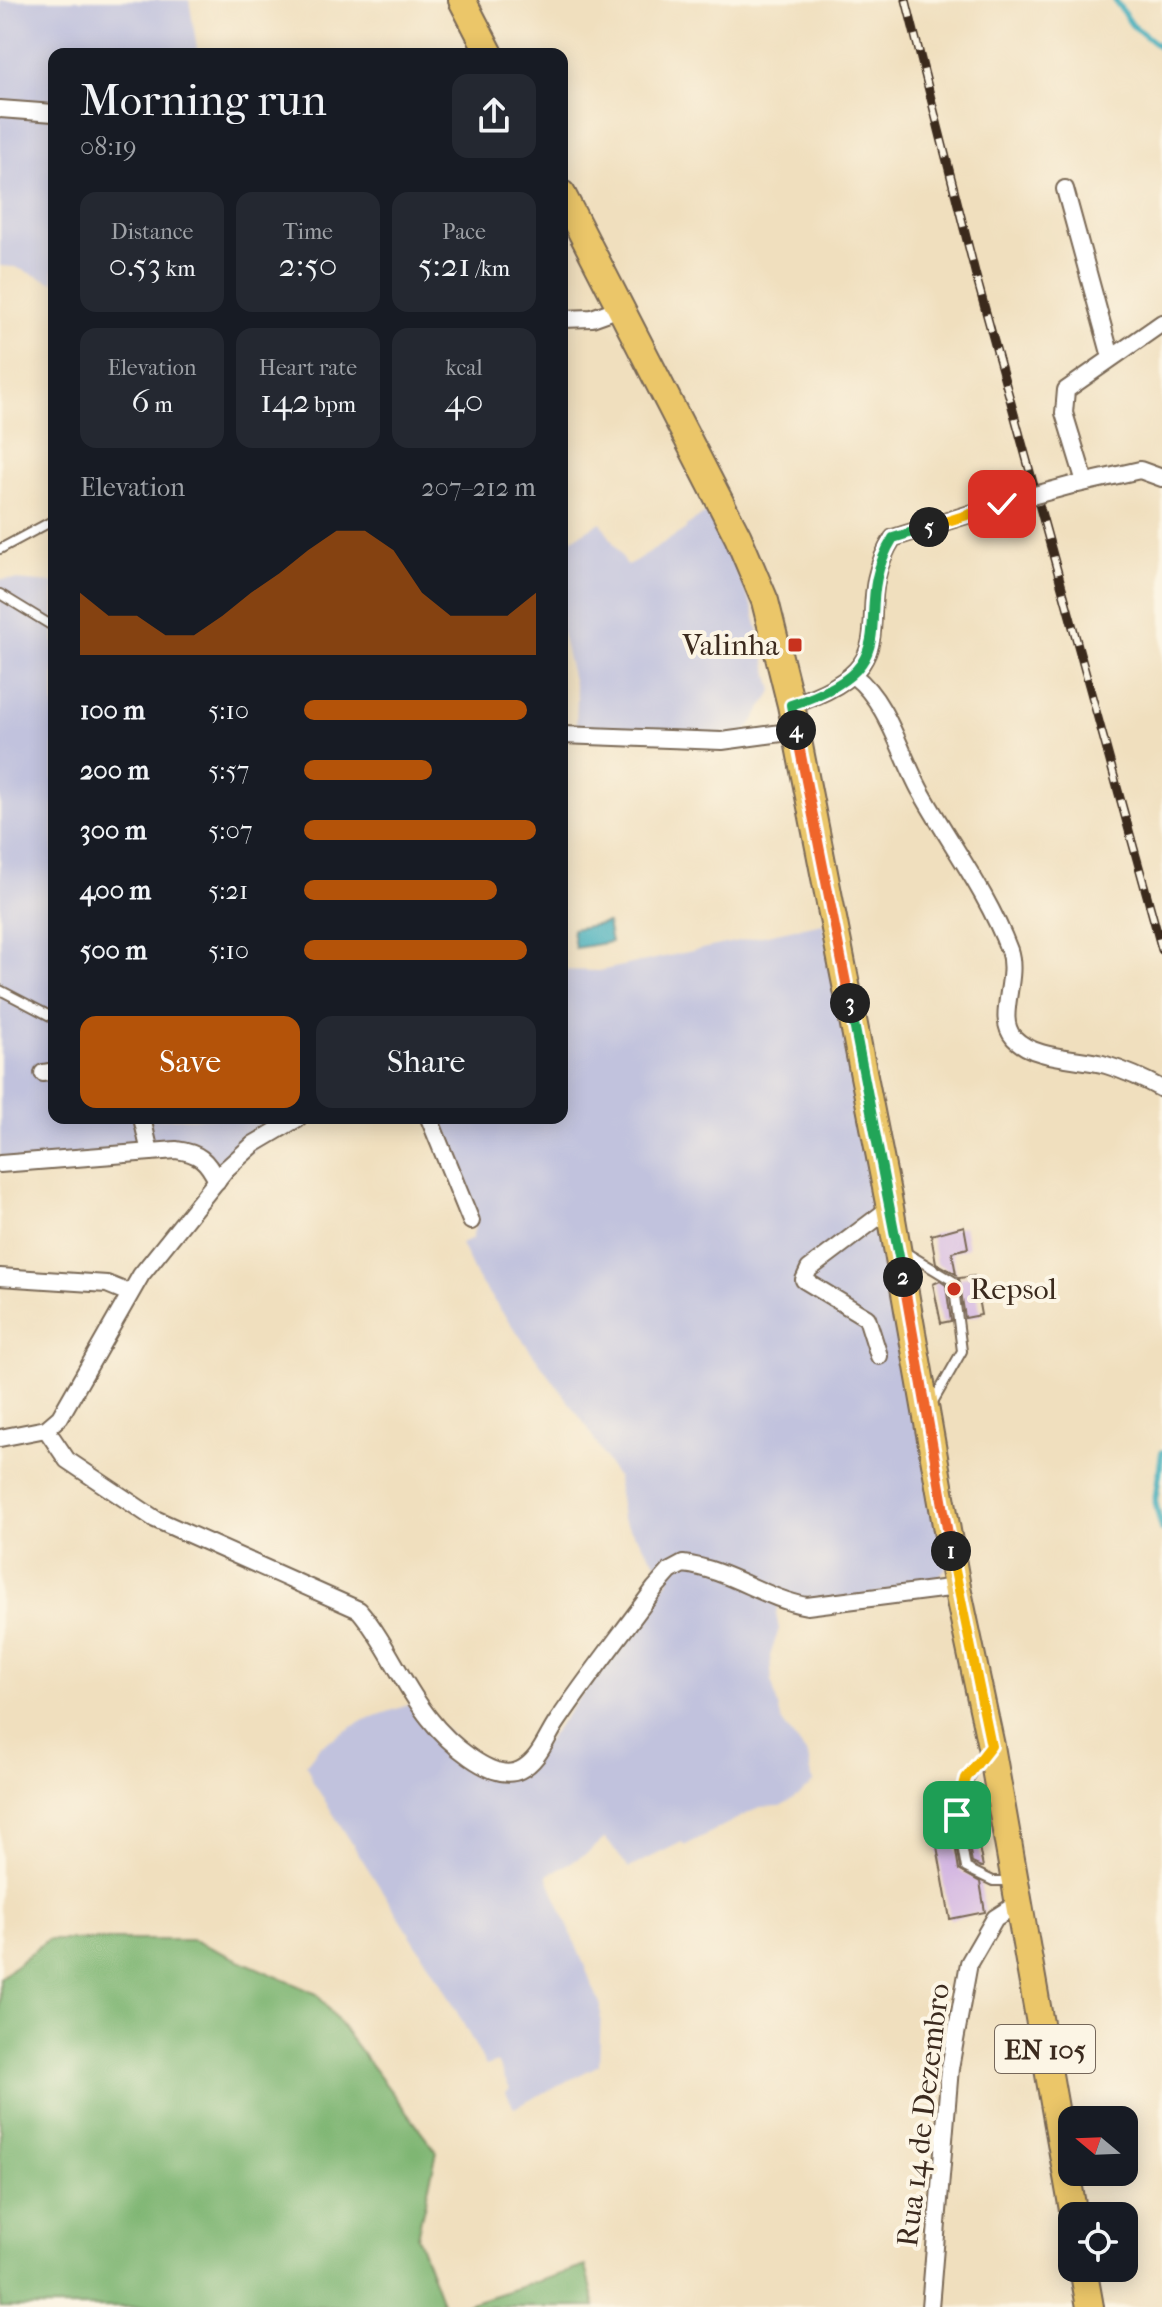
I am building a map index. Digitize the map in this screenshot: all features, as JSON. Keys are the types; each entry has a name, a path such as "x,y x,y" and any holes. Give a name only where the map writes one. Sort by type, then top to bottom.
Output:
{"main road":[{"path":"462,0 487,48"},
{"name":"EN 105","path":"568,206 738,537 765,601 791,705 898,1248 957,1587 1018,1891 1072,2202"},
{"path":"1086,2282 1090,2307"}],"street":[{"path":"0,109 48,113"},
{"path":"1065,189 1111,357"},
{"path":"568,319 592,318 620,308"},
{"path":"1079,484 1063,397 1071,384 1162,323"},
{"path":"791,705 831,692 854,676 867,654 884,552 893,538 1002,504 1140,470 1162,478"},
{"path":"854,676 871,689 923,794 973,874 1008,950 1013,980 1006,1023 1012,1036 1026,1047 1108,1065 1162,1089"},
{"path":"568,735 722,741 796,731"},
{"path":"143,1124 150,1152"},
{"path":"0,1438 46,1429 69,1406 129,1293 217,1181 254,1144 288,1124"},
{"path":"431,1124 471,1221"},
{"path":"0,1164 150,1152 193,1152 208,1161 217,1181"},
{"path":"879,1356 867,1318 804,1280 809,1269 890,1208"},
{"path":"0,1277 107,1284 129,1293"},
{"path":"46,1429 67,1460 155,1519 359,1610 375,1629 428,1717 472,1759 499,1770 518,1772 533,1762 556,1723 655,1588 670,1571 683,1564 726,1574 785,1602 807,1606 957,1587"},
{"name":"Rua 14 de Dezembro","path":"930,2307 950,2068 969,1963 995,1918 1018,1891"}],"lane":[{"path":"0,549 48,523"},
{"path":"0,594 48,623"},
{"path":"0,990 48,1015"},
{"path":"898,1248 953,1281 962,1351 928,1410"},
{"path":"991,1746 966,1778 957,1815 966,1868 1018,1891"}],"shaded area":[{"path":"0,0 189,0 197,48 48,48 48,281 15,267 0,266"},
{"path":"710,510 753,609 773,691 744,735 572,732 576,725 577,697 568,659 568,541 601,522 627,566 686,529"},
{"path":"0,579 48,583 48,1124 290,1124 223,1173 200,1152 0,1163"},
{"path":"823,923 948,1565 934,1583 812,1605 780,1597 776,1613 779,1629 770,1656 772,1683 782,1722 808,1756 813,1783 799,1795 780,1806 760,1807 684,1846 682,1842 629,1868 605,1838 588,1853 547,1875 601,2006 599,2065 514,2108 506,2092 510,2089 497,2062 486,2066 444,1988 313,1782 306,1764 320,1746 364,1720 414,1703 502,1777 521,1775 669,1579 622,1518 617,1479 587,1427 477,1278 461,1244 472,1239 477,1218 435,1124 568,1124 568,970 599,971"}],"green space":[{"path":"47,1940 193,1940 317,1994 437,2152 417,2236 444,2307 0,2307 0,1978"},
{"path":"586,2266 596,2307 458,2307"}],"water":[{"path":"607,923 611,942 575,948 572,929"}],"building":[{"path":"964,1226 968,1248 952,1252 956,1274 936,1263 931,1235"},
{"path":"974,1276 981,1315 965,1318 959,1278"},
{"path":"940,1281 946,1285 951,1321 941,1323 933,1284"},
{"path":"975,1827 983,1867 972,1863 967,1829"},
{"path":"953,1832 959,1870 980,1882 985,1912 950,1919 935,1835"}],"waterway":[{"path":"1115,0 1132,25 1162,49"},
{"path":"1162,1452 1155,1501 1162,1530"}],"railway":[{"path":"906,0 976,276 1162,950"}],"place":[{"name":"Valinha","path":"795,645"},
{"name":"Repsol","path":"954,1289"}],"route":[{"path":"957,1815 966,1778 991,1746 957,1587 890,1208 791,705 831,692 854,676 867,654 884,552 893,538 1002,504"}]}
